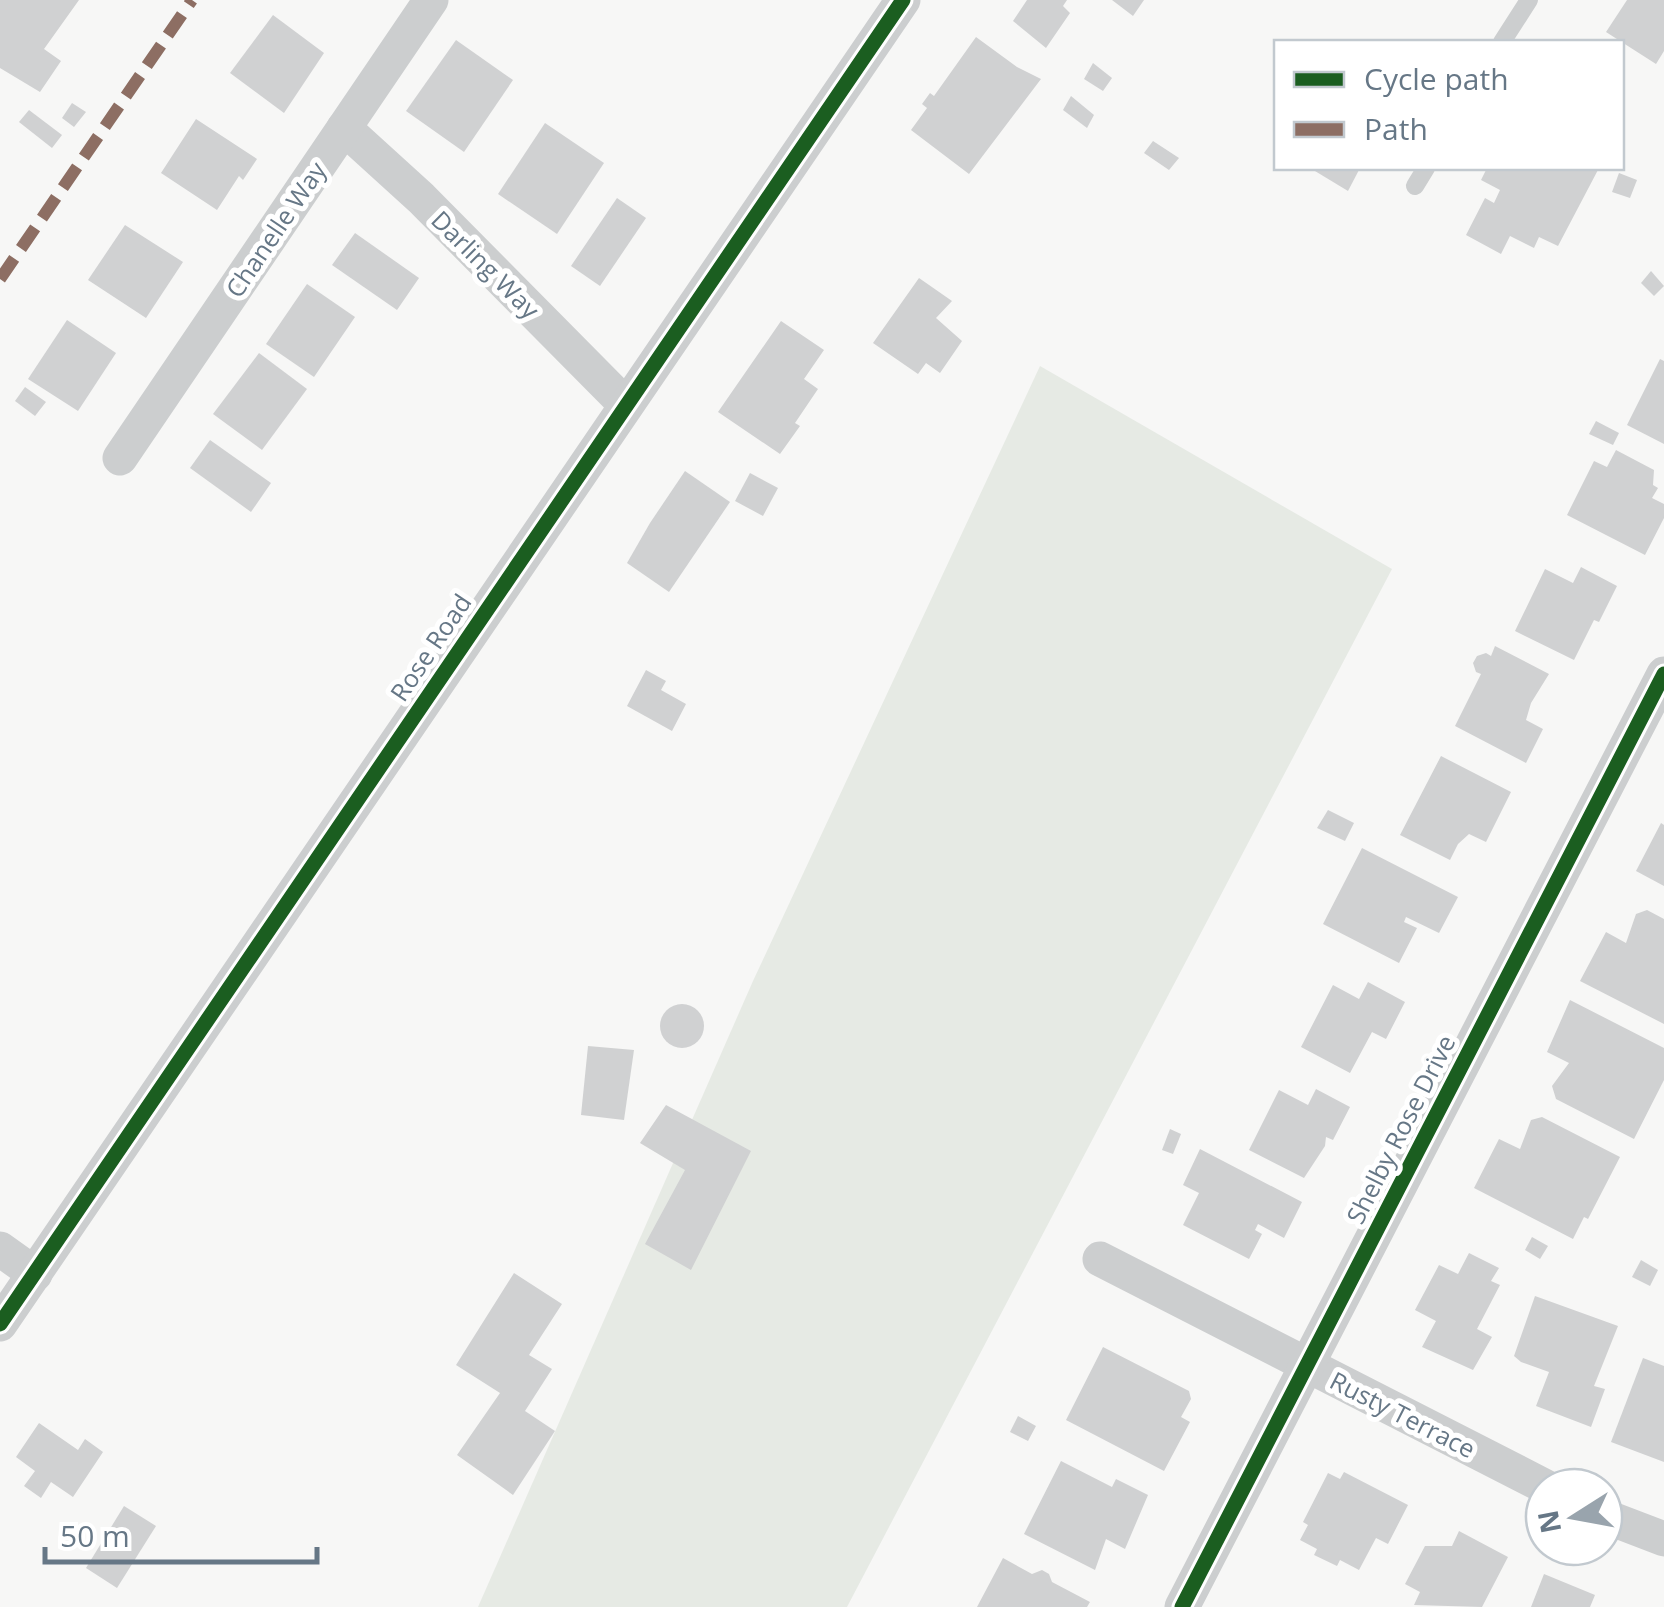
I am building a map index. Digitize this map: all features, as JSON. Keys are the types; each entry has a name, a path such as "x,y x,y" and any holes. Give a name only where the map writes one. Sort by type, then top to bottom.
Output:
{"street":[{"name":"Chanelle Way","path":"120,458 431,0"},
{"name":"Rose Road","path":"0,1324 903,0"},
{"name":"Darling Way","path":"344,128 420,198 625,404"},
{"name":"Shelby Rose Drive","path":"1182,1607 1664,674"},
{"path":"0,1249 35,1274"},
{"name":"Rusty Terrace","path":"1100,1260 1524,1476"},
{"path":"1624,1524 1664,1540"}],"lane":[{"path":"1503,40 1528,0"},
{"path":"1415,186 1425,170"}],"shaded area":[{"path":"1040,366 1392,569 847,1607 478,1607 753,981"}],"building":[{"path":"0,0 79,0 44,49 61,61 40,92 0,68"},
{"path":"1027,0 1067,0 1063,6 1070,13 1046,48 1013,21"},
{"path":"1112,0 1144,0 1133,16"},
{"path":"1627,0 1664,0 1664,51 1656,64 1606,32"},
{"path":"273,15 324,53 284,113 230,73"},
{"path":"976,37 1041,79 969,174 911,130 927,108 922,104 930,93 934,96"},
{"path":"456,40 513,80 464,152 406,111"},
{"path":"1093,63 1112,78 1103,91 1084,79"},
{"path":"1071,96 1094,115 1087,128 1063,110"},
{"path":"72,103 86,112 74,127 62,118"},
{"path":"29,110 62,135 52,148 19,122"},
{"path":"196,119 257,159 243,180 239,176 217,210 161,173"},
{"path":"545,123 604,163 557,234 498,194"},
{"path":"1153,141 1179,158 1169,170 1144,153"},
{"path":"1313,170 1359,170 1348,191"},
{"path":"1486,170 1598,170 1558,246 1539,237 1534,248 1510,236 1501,254 1466,235 1485,198 1494,203 1500,190 1481,180"},
{"path":"1619,173 1637,180 1630,198 1612,192"},
{"path":"617,198 646,218 600,286 571,266"},
{"path":"125,225 183,262 146,318 88,280"},
{"path":"355,233 419,278 397,310 332,265"},
{"path":"1651,271 1664,286 1654,296 1641,283"},
{"path":"919,278 952,301 936,318 962,341 940,373 926,363 918,374 873,343"},
{"path":"307,284 355,317 314,377 266,344"},
{"path":"67,320 116,353 78,411 28,379"},
{"path":"781,321 824,350 804,379 818,389 795,423 800,426 780,454 718,412"},
{"path":"259,353 307,389 262,450 213,414"},
{"path":"1660,359 1664,361 1664,444 1627,425"},
{"path":"25,387 46,402 35,416 15,401"},
{"path":"1596,421 1619,433 1613,445 1589,434"},
{"path":"210,440 271,483 251,512 190,468"},
{"path":"1616,450 1654,470 1653,485 1658,488 1652,498 1664,504 1664,518 1645,555 1567,515 1594,461 1607,467"},
{"path":"685,471 730,502 669,592 627,563"},
{"path":"750,473 778,488 763,516 735,501"},
{"path":"1581,567 1617,586 1574,660 1515,631 1545,569 1573,583"},
{"path":"1495,646 1549,674 1531,703 1526,720 1543,729 1526,763 1455,726 1481,674 1473,663 1477,656 1491,656"},
{"path":"646,670 666,681 661,690 686,704 672,731 627,706"},
{"path":"1441,756 1511,792 1486,842 1469,834 1450,860 1400,835"},
{"path":"1328,810 1354,823 1345,841 1317,828"},
{"path":"1661,823 1664,825 1664,886 1636,871"},
{"path":"1362,848 1458,897 1439,933 1406,917 1404,922 1417,928 1399,963 1323,924"},
{"path":"1647,910 1664,919 1664,1024 1580,981 1606,932 1626,943 1636,914"},
{"path":"1368,982 1405,1002 1386,1039 1372,1032 1350,1073 1301,1047 1333,985 1359,999"},
{"path":"1570,1000 1664,1048 1664,1080 1634,1139 1556,1099 1552,1086 1569,1063 1547,1052"},
{"path":"682,1004 698,1010 704,1026 698,1042 682,1048 666,1042 660,1026 666,1010"},
{"path":"588,1046 634,1050 624,1120 581,1115"},
{"path":"1316,1089 1350,1107 1333,1140 1326,1137 1325,1146 1304,1178 1249,1150 1279,1090 1308,1105"},
{"path":"666,1105 751,1151 691,1270 645,1244 685,1170 640,1143"},
{"path":"1542,1117 1620,1157 1588,1219 1584,1217 1573,1239 1474,1188 1499,1139 1520,1149 1531,1120"},
{"path":"1170,1129 1181,1134 1173,1154 1162,1150"},
{"path":"1200,1149 1302,1202 1284,1238 1258,1224 1255,1230 1262,1234 1249,1259 1183,1225 1199,1193 1183,1185"},
{"path":"1532,1237 1548,1246 1540,1259 1525,1250"},
{"path":"1469,1253 1499,1268 1491,1281 1500,1285 1477,1329 1492,1337 1473,1370 1422,1347 1436,1321 1415,1310 1439,1265 1458,1274"},
{"path":"1641,1260 1658,1270 1650,1286 1632,1277"},
{"path":"514,1273 562,1304 529,1355 552,1369 525,1411 555,1431 513,1495 457,1455 500,1393 456,1365"},
{"path":"1535,1296 1618,1326 1594,1386 1605,1389 1591,1427 1536,1406 1549,1372 1514,1356"},
{"path":"1103,1347 1189,1391 1191,1399 1181,1417 1190,1422 1164,1471 1066,1420"},
{"path":"1643,1358 1664,1366 1664,1462 1611,1442"},
{"path":"1018,1416 1036,1426 1028,1441 1010,1432"},
{"path":"39,1423 78,1450 85,1439 103,1452 73,1497 51,1482 41,1498 24,1486 35,1471 16,1457"},
{"path":"1061,1461 1112,1487 1116,1479 1148,1495 1125,1549 1106,1539 1095,1570 1024,1534"},
{"path":"1344,1472 1408,1505 1388,1544 1376,1538 1359,1570 1340,1560 1337,1566 1314,1555 1317,1549 1300,1540 1308,1525 1303,1522 1328,1473 1340,1479"},
{"path":"124,1506 156,1526 117,1588 86,1568"},
{"path":"1459,1531 1508,1557 1482,1607 1414,1605 1420,1592 1405,1584 1425,1546 1452,1546"},
{"path":"1003,1558 1032,1574 1042,1570 1052,1582 1090,1602 1087,1607 977,1607"},
{"path":"1544,1574 1595,1595 1590,1607 1531,1607"}],"marked path":[{"path":"0,279 192,0"}],"cycle path":[{"path":"0,1324 903,0"},
{"path":"1182,1607 1664,674"}]}
